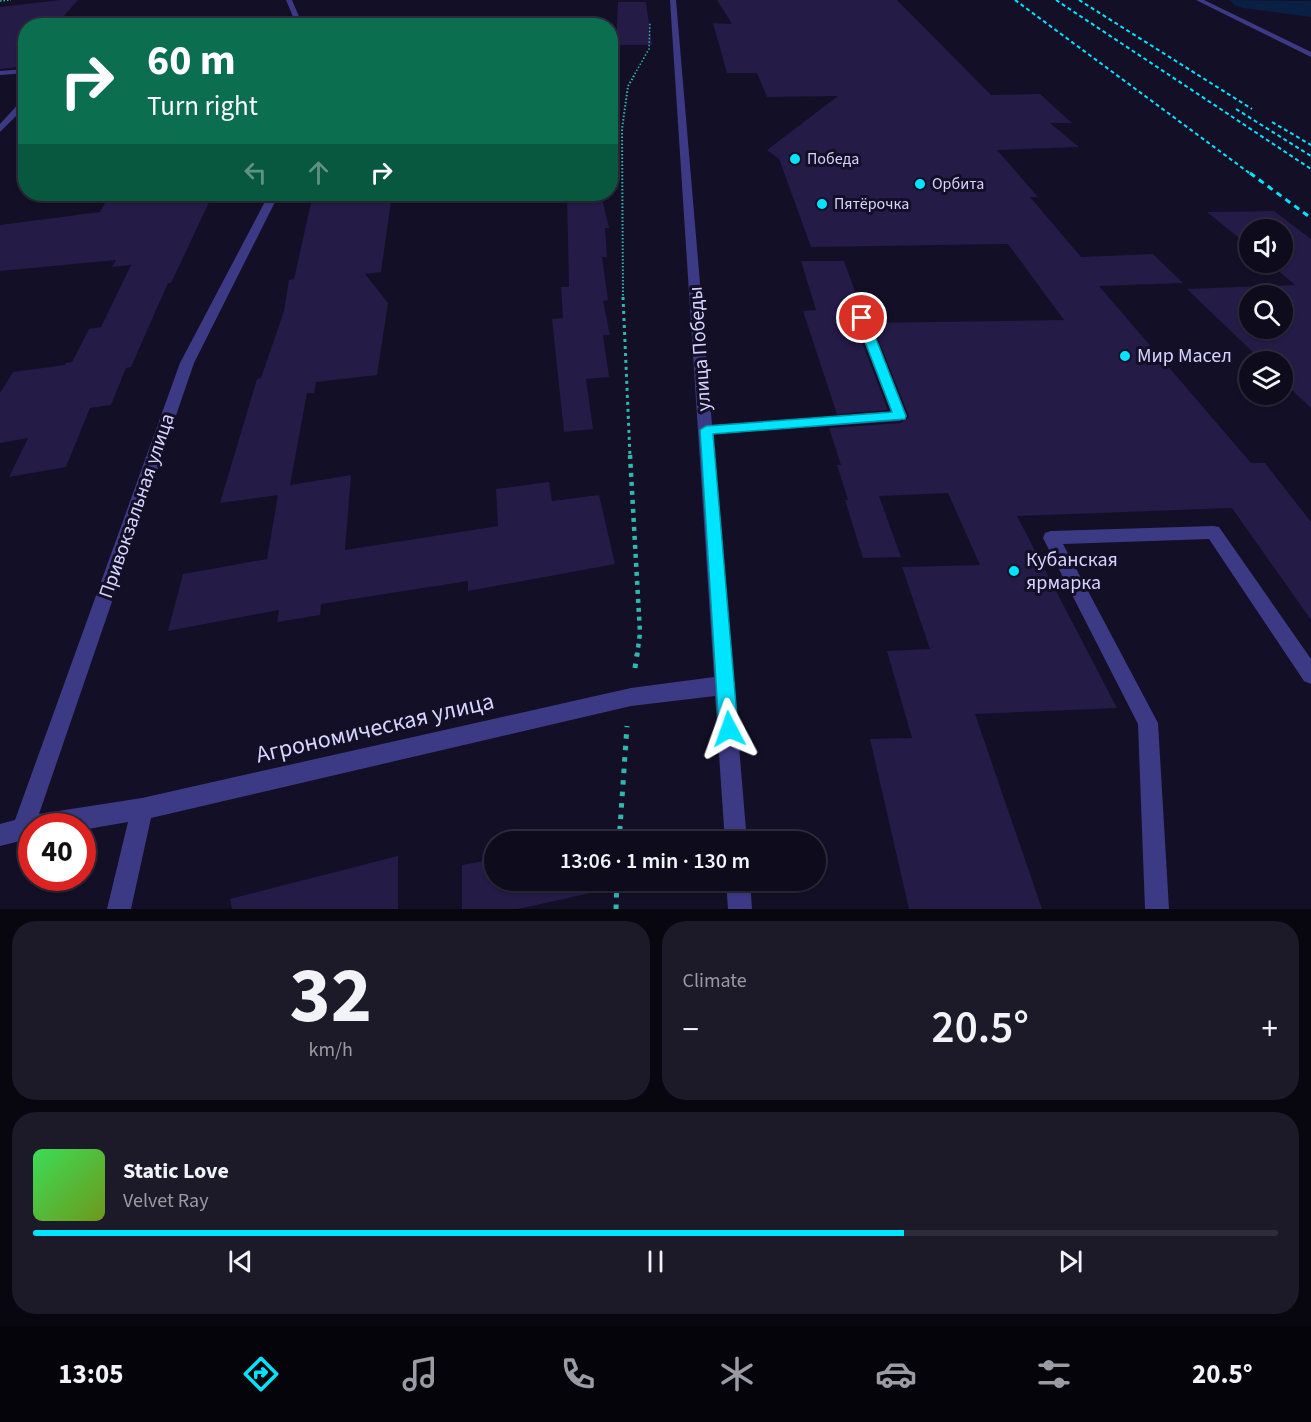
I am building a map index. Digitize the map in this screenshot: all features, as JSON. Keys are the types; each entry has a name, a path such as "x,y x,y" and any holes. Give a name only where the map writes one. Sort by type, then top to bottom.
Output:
{"street":[{"path":"289,0 297,18"},
{"name":"улица Победы","path":"673,0 735,831"},
{"path":"1199,0 1311,55"},
{"path":"1292,45 1311,45"},
{"path":"0,73 18,72"},
{"path":"0,129 18,110"},
{"name":"Привокзальная улица","path":"35,813 188,363 270,201"},
{"path":"706,430 900,416 854,299"},
{"path":"1157,909 1148,723 1051,538 1213,532 1311,675"},
{"name":"Агрономическая улица","path":"96,817 142,809 631,697 726,685"},
{"path":"119,909 142,809"},
{"name":"Агрономическая улица","path":"0,835 18,831"},
{"path":"739,891 740,909"}],"path":[{"path":"0,1 11,0"},
{"path":"620,831 624,751 640,633 623,318 622,129 628,86 649,49 651,13"},
{"path":"616,909 617,891"}],"building":[{"path":"78,0 62,18 18,18 18,67 0,69 0,7"},
{"path":"717,0 897,0 991,95 1040,94 1072,123 1050,123 1079,147 997,150 1038,197 1030,197 1081,257 1153,254 1183,283 1099,286 1251,463 1265,463 1311,522 1311,620 1232,508 1017,516 1117,708 975,714 1042,909 909,909 870,739 912,738 887,651 930,649 902,567 980,565 948,493 879,496 901,557 863,558 845,500 848,500 837,465 841,465 829,428 900,423 909,417 872,323 1064,320 1008,244 811,247 779,159 767,150 838,96 767,97 757,73 727,73 713,23 732,24"},
{"path":"618,2 646,2 652,45 618,45"},
{"path":"210,201 171,283 168,283 131,367 126,368 111,405 90,408 66,467 9,477 28,438 0,443 0,393 13,372 72,362 89,329 101,327 131,265 112,267 116,260 0,271 0,225 100,212 105,203"},
{"path":"311,201 391,201 381,272 365,274 388,303 377,375 316,382 314,393 307,393 290,485 351,475 345,550 498,526 496,489 549,482 552,501 599,495 615,564 468,591 468,581 321,604 320,615 277,622 279,610 168,631 183,574 267,559 278,495 220,503 257,379 261,378 284,311 289,280 294,279"},
{"path":"567,201 603,201 609,228 605,228 607,257 602,257 608,300 603,301 610,335 603,335 609,377 586,379 593,429 564,432 552,319 563,318 561,287 569,287"},
{"path":"1274,211 1285,219 1239,219 1239,238 1207,212"},
{"path":"1293,225 1311,239 1311,408 1293,391 1293,351 1252,351 1239,339 1293,339 1293,285 1295,285 1281,273 1293,273"},
{"path":"801,261 844,261 856,294 853,293 846,300 888,410 837,414 803,311 816,310"},
{"path":"1239,287 1239,339 1187,289"},
{"path":"398,856 398,909 232,909 230,899"},
{"path":"484,861 484,891 591,891 591,893 518,909 462,909 462,865"}],"waterway":[{"path":"1243,0 1311,9"}],"railway":[{"path":"1015,0 1252,175"},
{"path":"1056,0 1311,169"},
{"path":"1079,0 1252,109"},
{"path":"1236,109 1311,156"},
{"path":"1272,122 1311,145"},
{"path":"1250,173 1311,218"}],"place":[{"name":"Победа","path":"795,159"},
{"name":"Орбита","path":"920,184"},
{"name":"Пятёрочка","path":"822,204"},
{"name":"Мир Масел","path":"1125,356"},
{"name":"Кубанская ярмарка","path":"1014,571"}],"route":[{"path":"729,729 706,430 900,416 862,318"}]}
